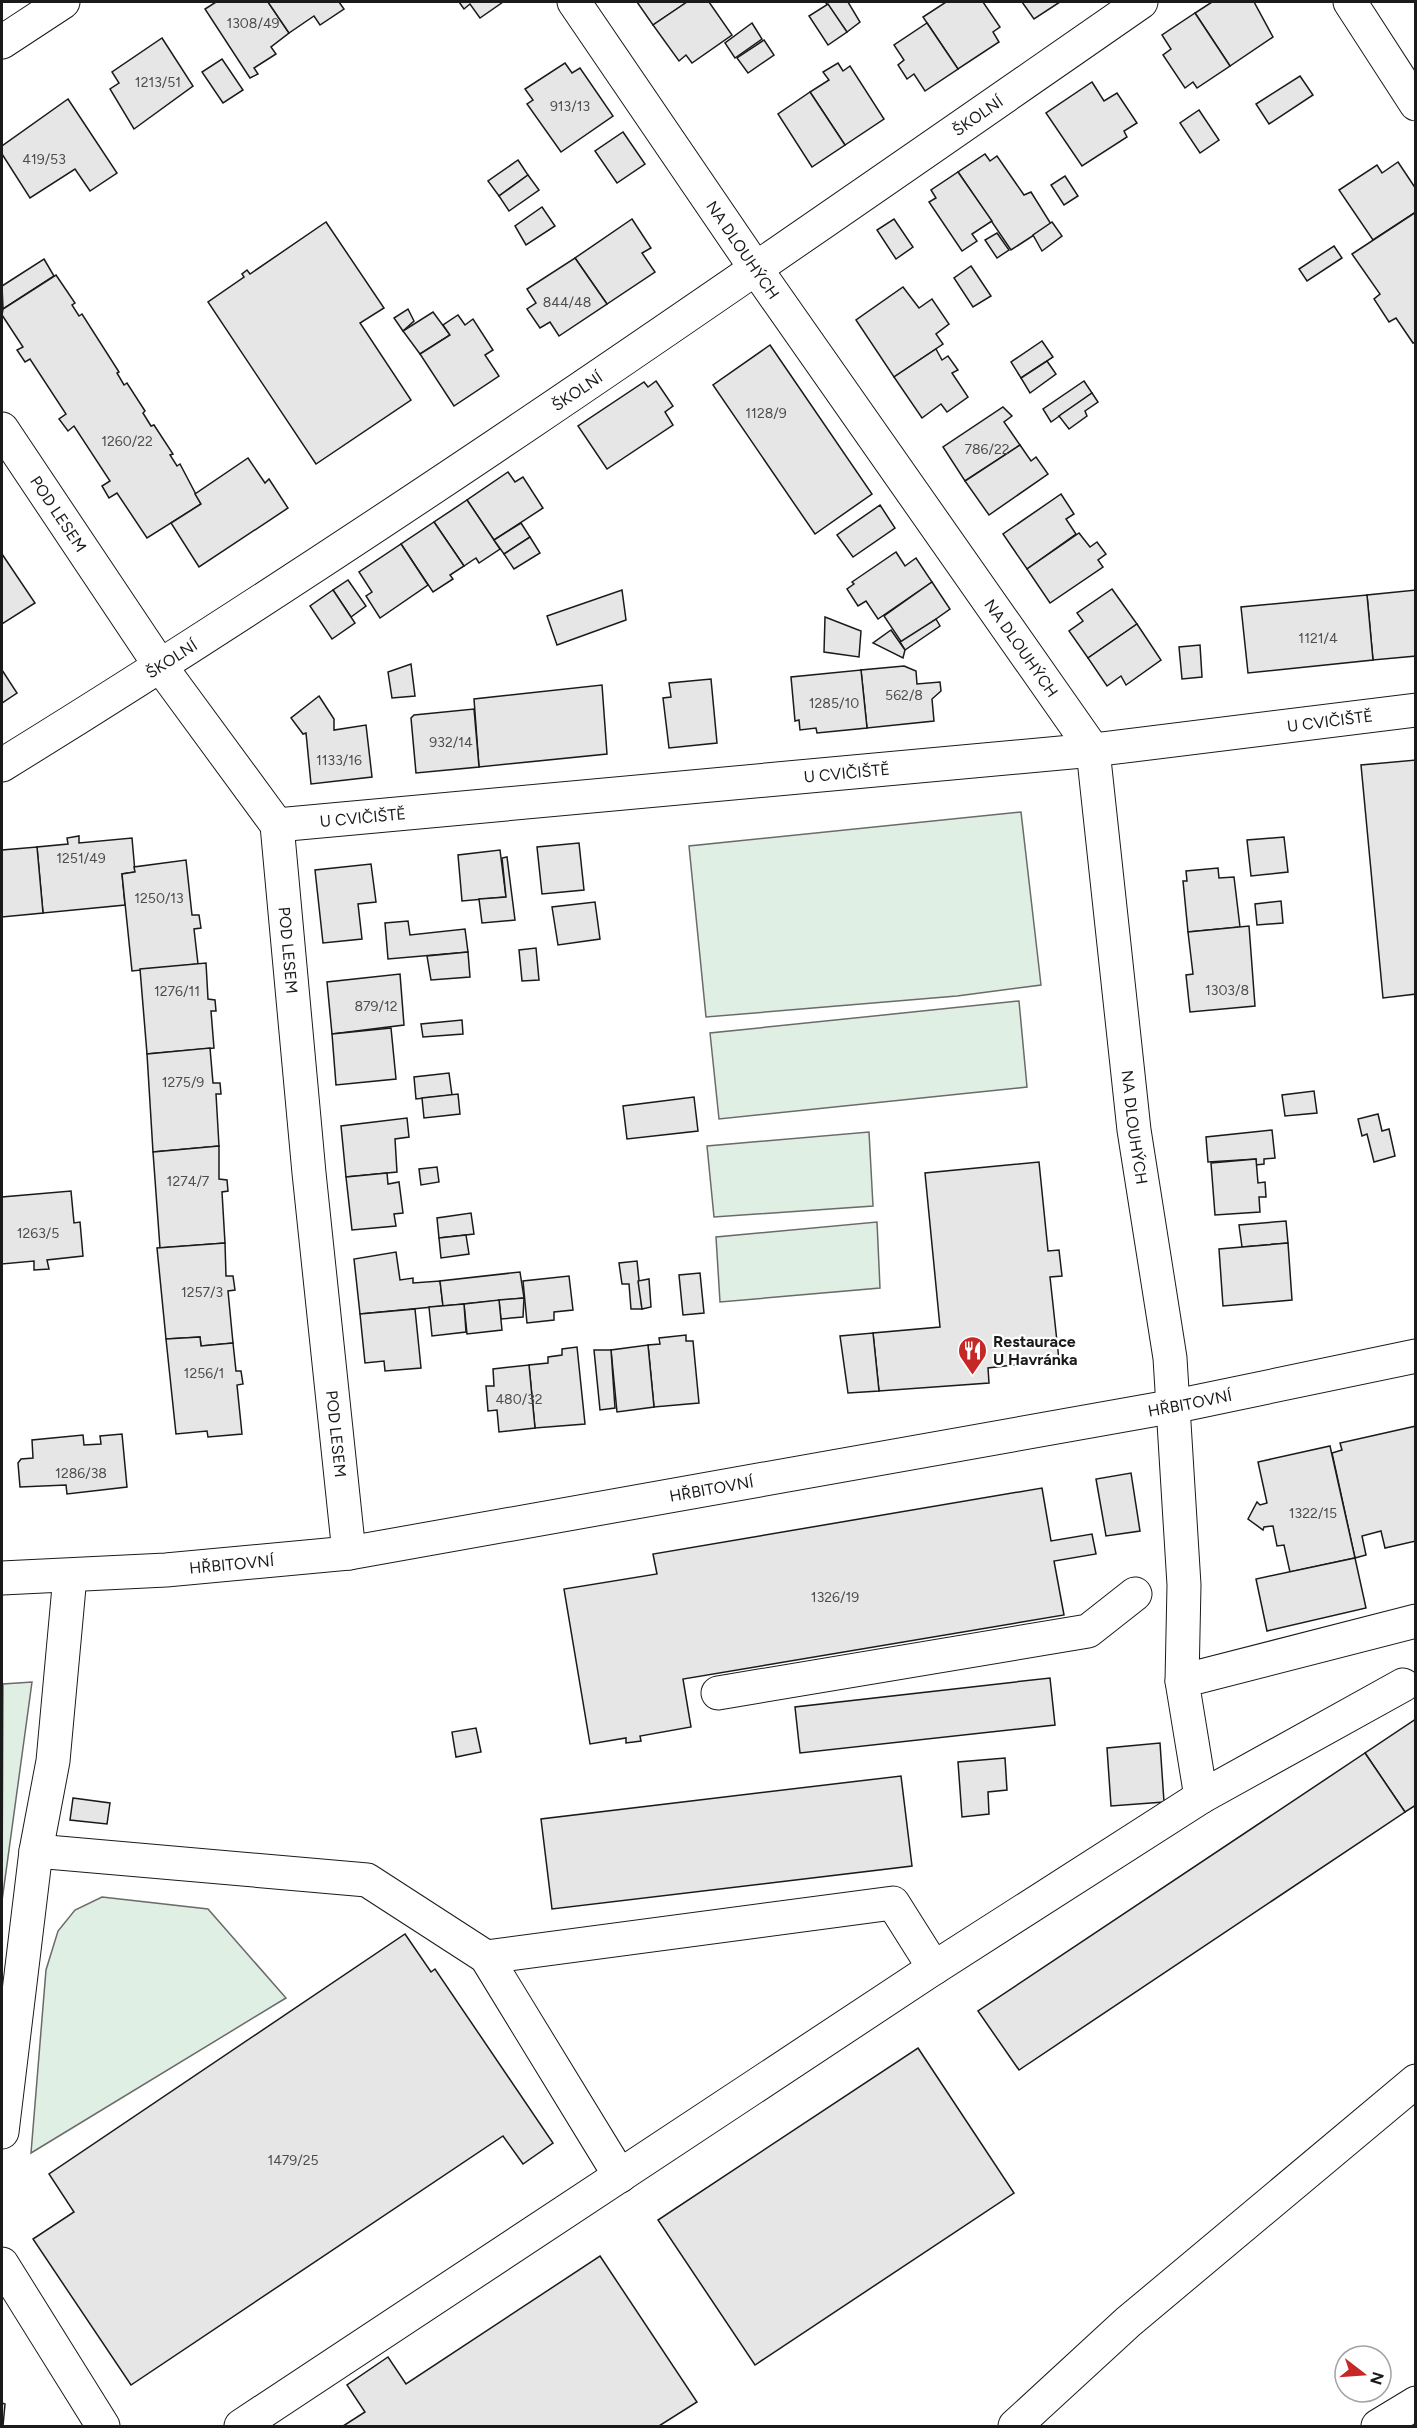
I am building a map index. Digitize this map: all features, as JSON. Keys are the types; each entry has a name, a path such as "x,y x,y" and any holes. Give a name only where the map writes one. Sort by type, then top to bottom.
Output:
{"street":[{"path":"2,42 63,2"},
{"name":"NA DLOUHÝCH","path":"574,2 756,269 1094,750 1134,1131 1170,1358 1184,1585 1182,1681 1201,1797"},
{"name":"ŠKOLNÍ","path":"2,765 161,667 756,269 1142,2"},
{"path":"1350,2 1416,104"},
{"name":"POD LESEM","path":"2,429 161,667 277,825 309,1173 348,1553"},
{"name":"U CVIČIŠTĚ","path":"277,825 1094,750 1416,710"},
{"name":"HŘBITOVNÍ","path":"2,1578 70,1576 348,1553 1173,1407 1416,1356"},
{"path":"2,2132 36,1851 53,1761 70,1576"},
{"path":"718,1693 1088,1631 1135,1594"},
{"path":"1182,1681 1416,1621"},
{"path":"241,2427 934,1968 1201,1797 1403,1685"},
{"path":"36,1851 367,1880 486,1957 620,2176"},
{"path":"486,1957 893,1903 934,1968"},
{"path":"1015,2427 1128,2322 1416,2081"},
{"path":"2,2264 103,2427"},
{"path":"1378,2427 1416,2403"}],"green space":[{"path":"1021,812 1041,985 957,996 706,1017 689,846"},
{"path":"1019,1001 1027,1087 719,1119 710,1033"},
{"path":"869,1132 873,1206 714,1217 707,1146"},
{"path":"877,1222 880,1288 720,1302 716,1237"},
{"path":"32,1682 2,1901 3,1684"},
{"path":"102,1897 208,1909 286,1998 31,2153 46,1970 58,1931 75,1910"}],"building":[{"path":"216,2 268,2 289,33 271,47 276,54 254,68 258,74 250,78 205,9"},
{"path":"268,2 339,2 344,9 320,25 314,16 289,33"},
{"path":"459,2 503,2 480,18 470,4 464,9"},
{"path":"637,2 687,2 653,25"},
{"path":"687,2 709,2 732,35 692,63 686,55 679,61 653,25"},
{"path":"848,2 860,22 847,32 826,3"},
{"path":"946,2 983,2 1000,27 993,32 999,42 958,69 923,17"},
{"path":"1022,2 1060,2 1034,19"},
{"path":"1212,2 1254,2 1273,37 1230,66 1195,13"},
{"path":"828,4 847,32 828,45 809,16"},
{"path":"1195,13 1230,66 1197,88 1193,82 1185,88 1163,55 1171,49 1162,35"},
{"path":"752,23 762,39 735,58 725,43"},
{"path":"927,23 958,69 925,91 914,74 907,79 898,65 904,60 894,45"},
{"path":"162,38 193,86 134,129 110,89 119,83 112,72"},
{"path":"764,40 774,55 748,73 737,58"},
{"path":"222,59 243,90 223,103 202,72"},
{"path":"565,63 572,73 580,68 613,116 561,152 527,104 533,100 525,89"},
{"path":"838,63 843,71 850,66 884,119 845,145 810,92 829,80 823,72"},
{"path":"1300,76 1313,95 1269,124 1256,104"},
{"path":"1092,82 1104,101 1117,93 1137,123 1124,131 1127,137 1082,166 1046,113"},
{"path":"810,92 845,145 812,167 778,114"},
{"path":"68,99 117,173 90,191 75,169 30,198 2,154 2,146"},
{"path":"1199,110 1219,140 1200,153 1180,123"},
{"path":"623,132 645,164 617,183 595,151"},
{"path":"985,154 990,161 997,156 1024,195 1031,192 1051,224 1011,250 958,172"},
{"path":"518,160 528,175 499,196 488,181"},
{"path":"1398,162 1416,189 1416,212 1373,240 1339,190 1377,165 1382,173"},
{"path":"958,172 992,221 972,234 977,241 962,251 929,202 936,198 931,190"},
{"path":"528,175 539,190 509,211 499,196"},
{"path":"1065,176 1078,196 1064,205 1051,185"},
{"path":"542,207 555,226 526,245 515,226"},
{"path":"1416,212 1416,342 1413,343 1396,318 1389,322 1374,299 1380,294 1352,254"},
{"path":"632,219 651,248 642,253 655,272 607,304 575,258"},
{"path":"894,219 913,247 896,259 877,230"},
{"path":"326,222 384,308 360,323 411,400 316,464 208,302 244,277 242,274 247,270 250,274"},
{"path":"1052,222 1062,236 1042,251 1033,235"},
{"path":"997,233 1009,250 997,258 985,240"},
{"path":"1334,246 1342,258 1307,281 1299,269"},
{"path":"575,258 607,304 559,336 550,322 540,328 527,309 536,303 527,289"},
{"path":"44,259 54,276 3,309 2,286"},
{"path":"971,266 991,296 973,307 954,278"},
{"path":"56,275 75,303 72,305 79,316 82,314 119,372 117,373 124,385 127,383 145,411 143,413 151,426 154,425 173,454 170,455 177,466 180,464 201,504 147,538 117,493 109,498 102,486 110,481 74,426 68,431 59,419 66,414 30,359 25,362 17,350 23,347 2,315 3,309"},
{"path":"903,287 919,308 932,299 949,324 936,334 943,344 894,377 856,320"},
{"path":"408,309 414,321 403,331 394,318"},
{"path":"433,312 450,335 420,354 403,331"},
{"path":"458,315 465,325 473,319 493,350 485,355 499,376 454,406 420,354 450,335 443,325"},
{"path":"1042,341 1053,357 1021,378 1011,362"},
{"path":"770,345 872,494 815,534 713,385"},
{"path":"936,349 942,360 948,356 958,370 952,373 968,397 947,412 941,404 922,418 894,377"},
{"path":"1047,361 1056,374 1030,393 1021,378"},
{"path":"656,381 673,406 665,412 673,425 607,469 578,426 644,382 648,387"},
{"path":"1084,381 1092,393 1051,422 1043,409"},
{"path":"1092,393 1098,402 1085,411 1087,416 1069,429 1059,416"},
{"path":"1003,407 1012,416 1004,422 1020,445 965,481 943,447"},
{"path":"1020,445 1031,461 1036,457 1048,474 989,515 965,481"},
{"path":"248,458 265,483 269,479 288,508 199,567 171,523 201,504 195,494"},
{"path":"508,472 515,482 523,477 543,508 494,540 467,500"},
{"path":"1061,494 1074,514 1066,519 1076,534 1027,569 1003,534"},
{"path":"467,500 500,549 479,563 476,558 464,566 434,522"},
{"path":"880,505 895,528 853,557 837,535"},
{"path":"434,522 464,566 450,575 453,579 433,592 401,544"},
{"path":"521,523 530,537 504,554 494,540"},
{"path":"1079,533 1090,547 1097,542 1106,554 1098,560 1103,567 1050,603 1027,569"},
{"path":"530,537 540,553 514,569 504,554"},
{"path":"401,544 428,585 380,618 366,596 372,592 359,572"},
{"path":"896,552 905,566 916,558 932,582 878,619 866,601 858,606 847,589 854,584 852,582"},
{"path":"2,554 35,603 2,624"},
{"path":"348,580 366,606 351,617 333,590"},
{"path":"932,582 950,609 902,643 884,616"},
{"path":"1112,589 1137,624 1088,658 1069,631 1083,621 1077,613"},
{"path":"333,590 355,623 332,639 310,606"},
{"path":"622,590 626,620 557,645 547,616"},
{"path":"1416,590 1416,656 1373,660 1367,595"},
{"path":"1367,595 1373,660 1248,673 1241,607"},
{"path":"825,617 861,631 859,657 824,652"},
{"path":"936,619 940,626 905,650 900,642"},
{"path":"1137,624 1161,660 1126,685 1121,676 1107,686 1088,658"},
{"path":"891,630 905,650 903,658 873,643"},
{"path":"1200,645 1202,677 1182,679 1179,647"},
{"path":"411,664 415,696 392,698 388,672"},
{"path":"904,666 916,671 917,684 940,682 941,691 932,699 934,721 867,728 861,670"},
{"path":"2,670 17,693 2,703"},
{"path":"861,670 867,728 817,733 816,728 800,730 799,720 795,721 791,677"},
{"path":"711,679 717,743 669,748 663,698 671,697 669,683"},
{"path":"602,685 607,754 479,767 474,699"},
{"path":"319,696 334,719 334,730 366,725 372,777 311,784 306,733 303,734 291,718"},
{"path":"474,709 479,767 416,773 411,718 414,715"},
{"path":"1416,760 1416,994 1383,998 1361,765"},
{"path":"79,836 79,843 132,838 135,872 122,874 125,905 43,913 37,847 68,844 67,838"},
{"path":"1284,837 1288,872 1251,876 1247,840"},
{"path":"579,843 584,890 542,894 537,847"},
{"path":"37,847 43,913 2,917 2,850"},
{"path":"500,850 506,897 462,901 458,855"},
{"path":"507,857 515,920 482,923 479,899 506,897 502,858"},
{"path":"186,860 192,915 199,915 201,928 194,929 198,964 132,971 122,874 135,872 134,867"},
{"path":"371,864 376,902 358,904 362,939 323,943 315,870"},
{"path":"1218,868 1219,878 1234,877 1240,927 1188,932 1183,881 1187,881 1186,871"},
{"path":"1281,901 1283,923 1257,925 1255,904"},
{"path":"595,902 600,939 558,945 552,907"},
{"path":"408,921 410,935 465,929 468,952 388,959 385,923"},
{"path":"1249,926 1255,1006 1190,1012 1186,975 1193,974 1188,932"},
{"path":"536,948 539,980 522,981 519,950"},
{"path":"468,952 470,977 431,980 427,956"},
{"path":"206,963 208,999 215,1000 216,1011 211,1011 214,1048 147,1054 140,969"},
{"path":"400,974 404,1025 332,1034 327,982"},
{"path":"462,1020 463,1034 423,1037 421,1024"},
{"path":"391,1028 396,1079 336,1085 332,1034"},
{"path":"210,1048 213,1083 220,1083 221,1094 216,1094 219,1146 153,1152 147,1054"},
{"path":"449,1073 452,1095 416,1099 414,1077"},
{"path":"1314,1091 1317,1113 1285,1116 1282,1095"},
{"path":"458,1094 460,1114 424,1118 422,1098"},
{"path":"694,1097 698,1131 627,1139 623,1106"},
{"path":"1378,1114 1382,1131 1389,1129 1395,1156 1374,1162 1367,1134 1362,1136 1358,1119"},
{"path":"407,1118 409,1137 395,1139 397,1172 346,1177 341,1126"},
{"path":"1272,1130 1275,1158 1264,1159 1264,1164 1256,1165 1256,1159 1208,1162 1206,1137"},
{"path":"219,1146 219,1179 227,1180 228,1191 222,1192 225,1243 160,1248 153,1152"},
{"path":"1256,1159 1258,1183 1265,1182 1266,1197 1259,1197 1260,1212 1215,1215 1211,1163"},
{"path":"1039,1162 1048,1251 1059,1250 1062,1276 1050,1277 1059,1360 988,1368 989,1383 879,1391 873,1333 940,1327 925,1173"},
{"path":"437,1167 439,1182 421,1185 419,1169"},
{"path":"387,1173 388,1184 399,1182 403,1213 394,1214 396,1226 352,1230 346,1177"},
{"path":"71,1191 74,1223 80,1222 83,1256 47,1260 49,1269 34,1270 34,1261 2,1264 2,1197"},
{"path":"471,1213 474,1234 439,1238 437,1218"},
{"path":"1286,1221 1288,1243 1242,1247 1239,1225"},
{"path":"466,1235 469,1254 441,1258 439,1238"},
{"path":"225,1243 226,1276 233,1276 235,1290 228,1291 233,1343 201,1346 200,1337 166,1339 157,1248"},
{"path":"1288,1243 1292,1300 1223,1306 1219,1249"},
{"path":"396,1252 400,1280 413,1278 413,1283 440,1281 443,1306 360,1314 354,1259"},
{"path":"637,1261 642,1309 631,1309 629,1284 622,1284 619,1263"},
{"path":"520,1272 524,1298 443,1306 440,1281"},
{"path":"700,1273 704,1313 683,1315 679,1275"},
{"path":"569,1276 573,1310 554,1312 554,1320 527,1323 523,1281"},
{"path":"649,1279 651,1307 642,1309 638,1281"},
{"path":"524,1298 523,1317 501,1319 499,1300"},
{"path":"499,1300 502,1330 467,1334 464,1304"},
{"path":"464,1304 466,1332 432,1336 429,1307"},
{"path":"415,1309 421,1368 385,1371 384,1361 365,1363 360,1314"},
{"path":"873,1333 879,1391 848,1393 840,1336"},
{"path":"686,1335 686,1341 693,1341 699,1403 654,1407 648,1345 660,1344 659,1338"},
{"path":"200,1337 201,1346 233,1343 236,1371 241,1371 243,1384 237,1385 242,1434 208,1437 207,1431 176,1434 166,1339"},
{"path":"648,1345 654,1407 617,1412 611,1350"},
{"path":"577,1347 585,1424 535,1428 529,1365 548,1363 548,1357 562,1355 562,1349"},
{"path":"594,1350 611,1350 615,1408 600,1410"},
{"path":"529,1365 535,1428 499,1432 497,1410 488,1411 486,1386 494,1386 493,1369"},
{"path":"1416,1426 1416,1541 1385,1548 1381,1531 1362,1536 1366,1555 1355,1558 1332,1453 1342,1450 1340,1443"},
{"path":"122,1434 127,1487 67,1494 66,1485 20,1487 18,1463 21,1459 33,1458 32,1440 83,1435 84,1445 101,1444 100,1436"},
{"path":"1330,1446 1355,1558 1290,1572 1284,1545 1277,1546 1273,1526 1264,1527 1263,1530 1248,1519 1257,1502 1260,1505 1267,1503 1258,1462"},
{"path":"1131,1473 1140,1531 1106,1536 1096,1479"},
{"path":"1042,1488 1051,1541 1092,1534 1096,1554 1054,1561 1064,1615 683,1679 691,1727 640,1736 641,1741 626,1743 626,1738 590,1744 564,1589 657,1574 653,1554"},
{"path":"1355,1558 1366,1608 1267,1631 1256,1579"},
{"path":"1050,1678 1055,1725 800,1753 795,1707"},
{"path":"1416,1719 1416,1805 1405,1812 1365,1753"},
{"path":"476,1728 481,1752 456,1757 452,1732"},
{"path":"1160,1743 1164,1802 1111,1806 1107,1748"},
{"path":"1365,1753 1405,1812 1019,2070 978,2011"},
{"path":"1005,1758 1007,1790 988,1792 989,1814 962,1817 958,1762"},
{"path":"901,1776 912,1866 552,1909 541,1819"},
{"path":"73,1798 110,1803 107,1824 70,1820"},
{"path":"405,1934 431,1972 435,1969 553,2143 523,2164 503,2136 131,2385 33,2239 74,2212 49,2174"},
{"path":"918,2048 1014,2193 755,2365 658,2220"},
{"path":"600,2256 697,2402 659,2426 343,2426 365,2412 347,2385 388,2357 406,2384"},
{"path":"2,2403 5,2404 3,2426 2,2426"}],"place":[{"name":"Restaurace U Havránka","path":"972,1376"}]}
